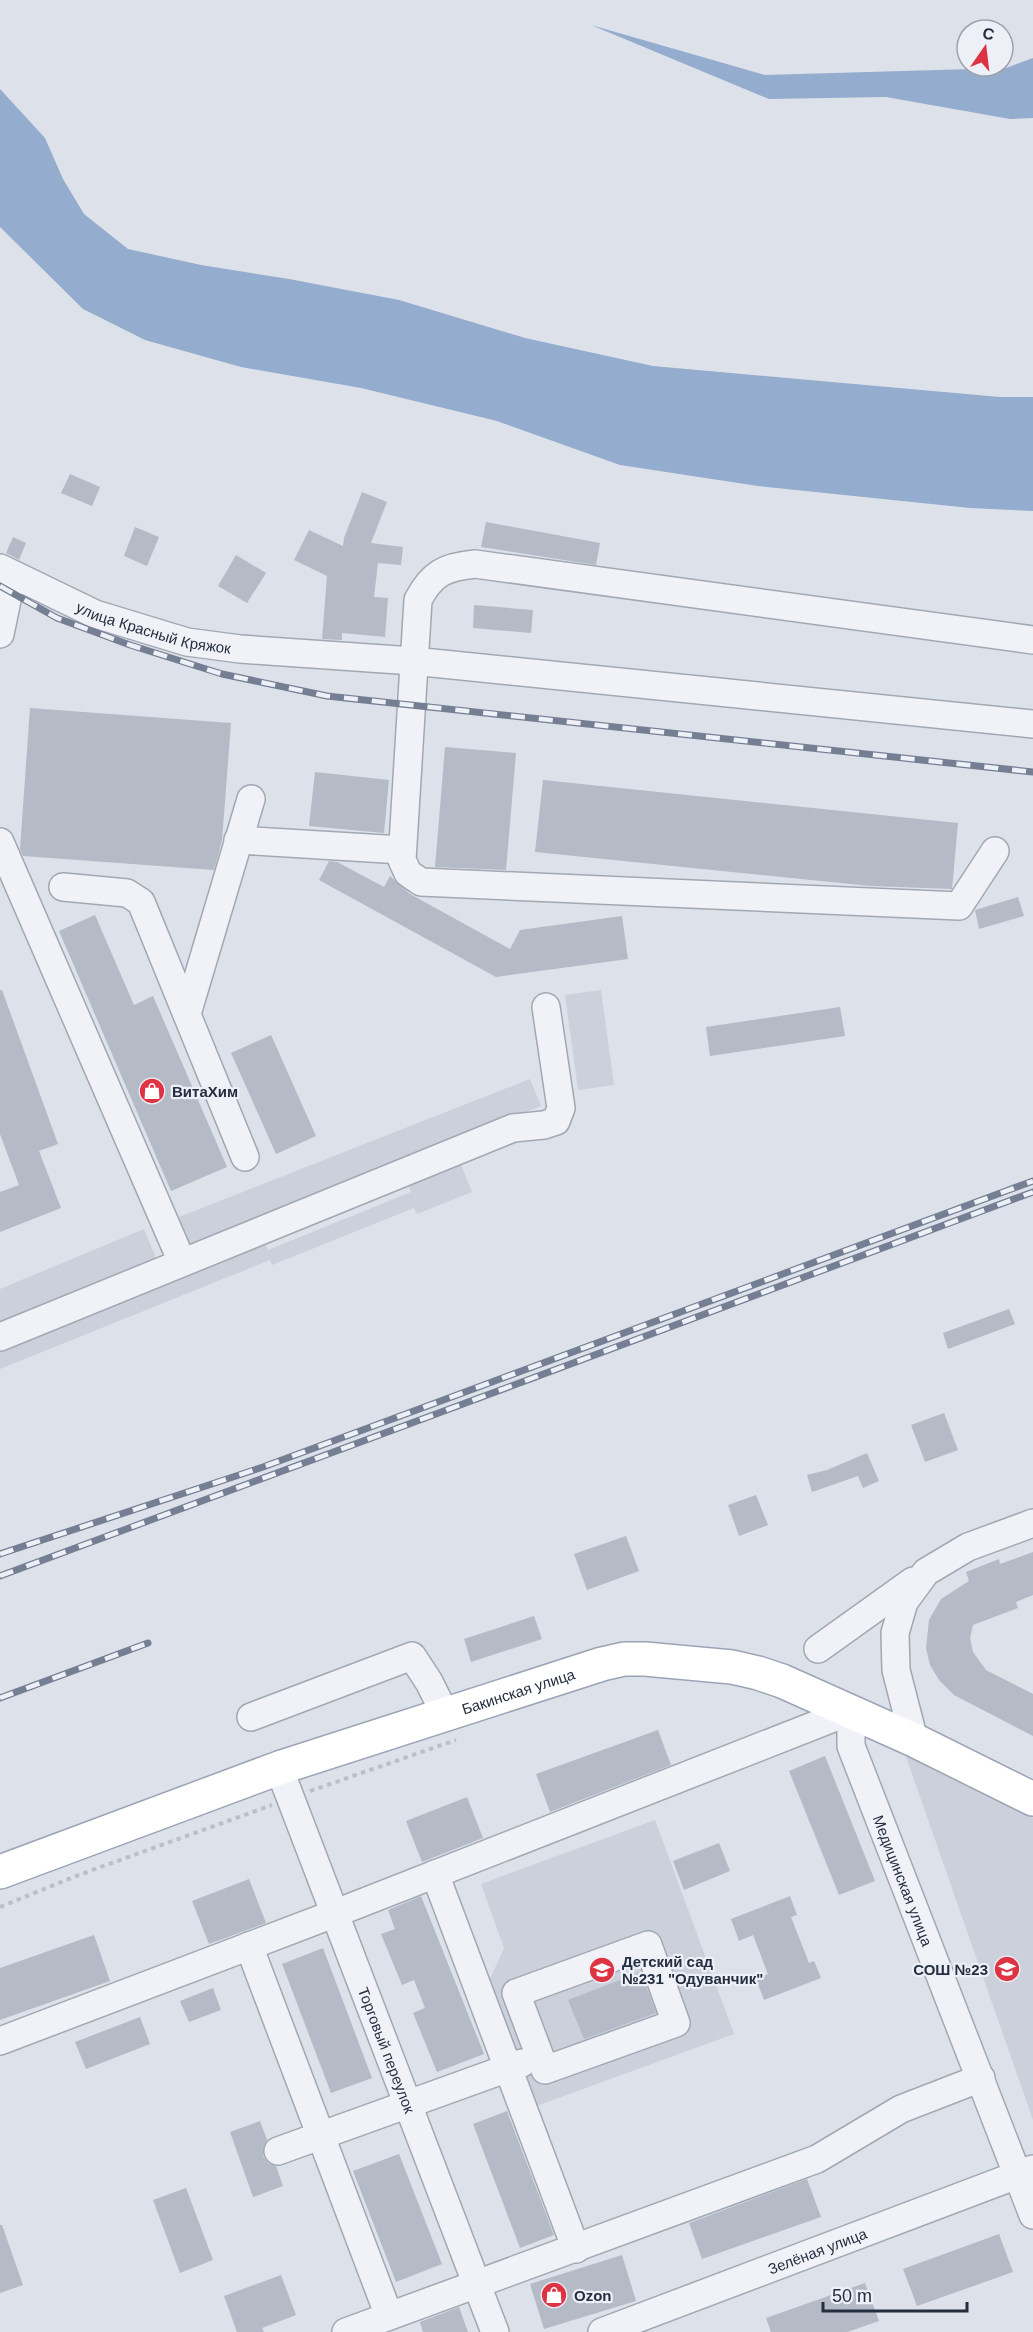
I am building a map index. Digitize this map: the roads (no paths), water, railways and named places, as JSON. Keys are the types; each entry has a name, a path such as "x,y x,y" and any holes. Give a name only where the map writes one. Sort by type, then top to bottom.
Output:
{"main road":[{"name":"Бакинская улица","path":"0,1872 279,1768 451,1727 602,1664 624,1659 645,1659 740,1669 782,1682 914,1740 1033,1799"}],"street":[{"path":"995,851 959,906 421,882 408,873 402,860 418,600 425,587 439,573 454,566 475,564 1033,640"},
{"path":"0,634 6,572"},
{"name":"улица Красный Кряжок","path":"6,572 95,615 187,642 240,649 413,661 1033,724"},
{"path":"187,1014 250,799"},
{"path":"238,840 402,850"},
{"path":"0,842 182,1262"},
{"path":"63,887 128,893 141,902 245,1157"},
{"path":"0,1337 513,1128 543,1125 556,1121 561,1108 546,1006"},
{"path":"818,1649 926,1572 968,1547 1033,1523"},
{"path":"914,1740 896,1670 895,1633 904,1602 926,1572"},
{"path":"251,1717 412,1656 429,1682 451,1727"},
{"path":"0,2041 336,1913 851,1711"},
{"name":"Медицинская улица","path":"851,1711 852,1746 981,2078 1026,2172 1033,2215"},
{"name":"Торговый переулок","path":"279,1768 495,2332"},
{"path":"435,1874 576,2249"},
{"path":"648,1945 676,2023 545,2070 540,2056 516,1993 648,1945"},
{"path":"249,1946 389,2316"},
{"path":"278,2151 540,2056"},
{"path":"346,2332 817,2159 901,2109 981,2078"},
{"name":"Зелёная улица","path":"602,2332 1026,2172"}],"water":[{"path":"591,25 765,75 955,69 955,78 1015,78 1015,65 1033,58 1033,118 1010,119 886,97 769,99"},
{"path":"0,89 45,138 63,179 84,214 128,249 201,265 399,300 525,338 653,366 1000,397 1033,397 1033,511 970,508 758,486 620,465 497,421 361,388 241,367 145,340 83,309 0,227"}],"railway":[{"path":"0,586 57,618 130,645 222,674 327,696 1033,772"},
{"path":"0,1554 263,1467 1033,1181"},
{"path":"0,1576 1033,1192"},
{"path":"0,1698 148,1643"}],"place":[{"name":"ВитаХим","path":"152,1091"},
{"name":"СОШ №23","path":"1007,1969"},
{"name":"Детский сад №231 \"Одуванчик\"","path":"602,1970"},
{"name":"Ozon","path":"554,2295"}]}
